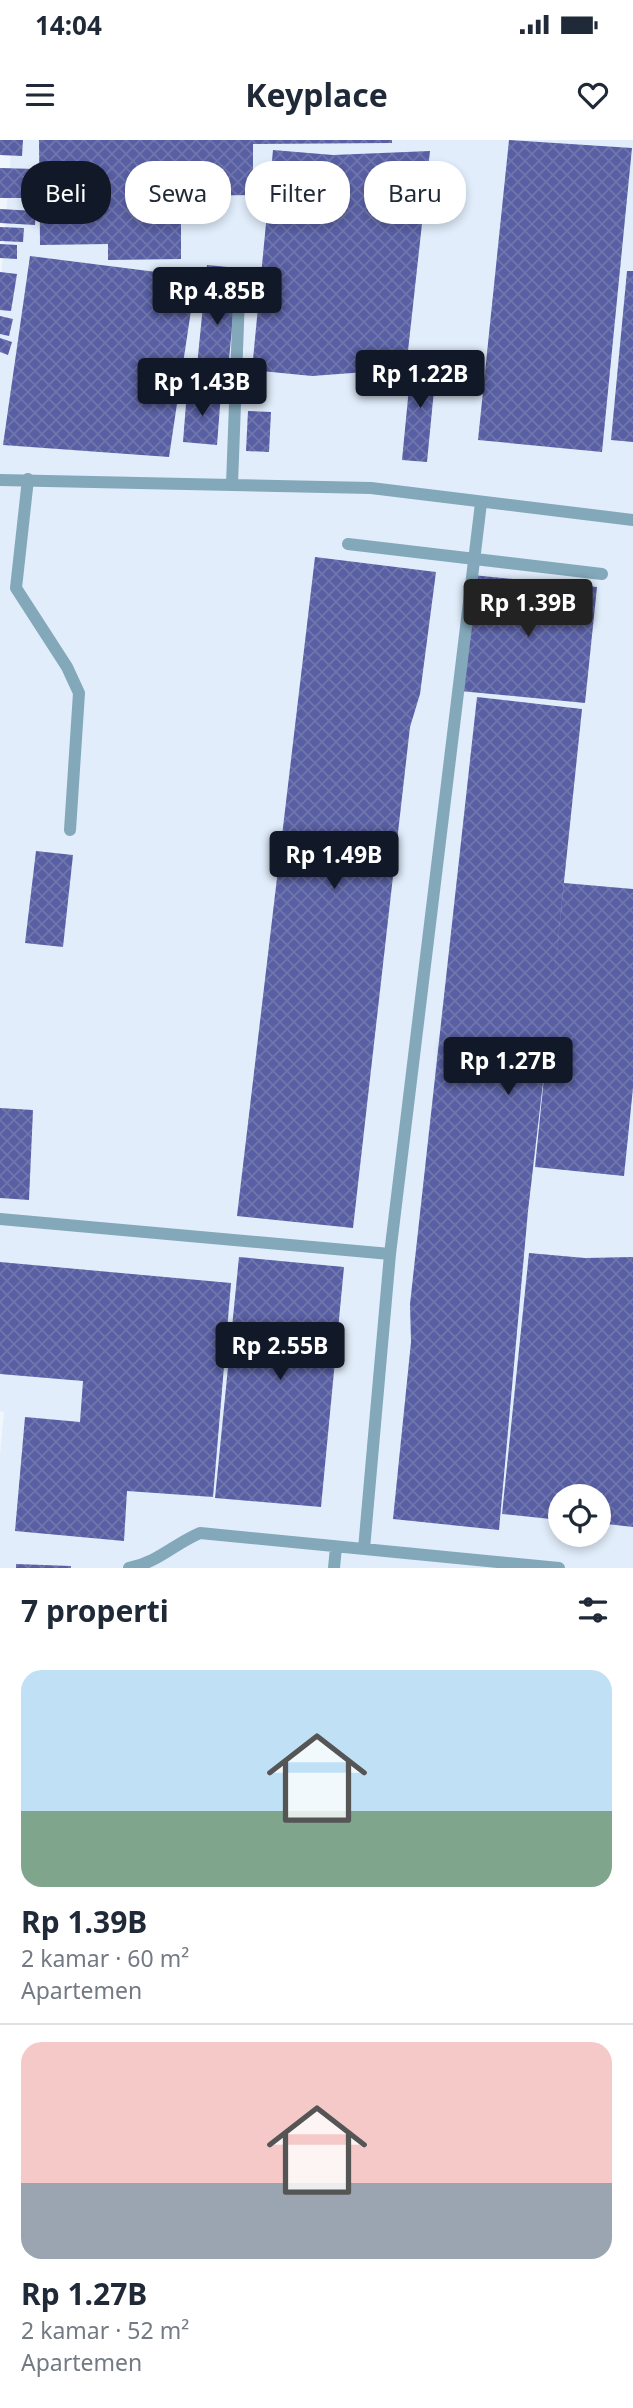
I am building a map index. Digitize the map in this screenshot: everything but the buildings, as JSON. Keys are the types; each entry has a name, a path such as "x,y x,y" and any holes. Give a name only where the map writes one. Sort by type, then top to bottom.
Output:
{"lane":[{"path":"232,484 239,297"},
{"path":"28,479 16,588 67,667 79,693 70,830"},
{"path":"0,480 371,488 633,520"},
{"path":"364,1549 390,1254 481,503"},
{"path":"348,544 474,556 602,574"},
{"path":"0,1219 390,1254"},
{"path":"129,1568 146,1565 161,1557 178,1542 200,1533 559,1568"},
{"path":"334,1568 336,1547"}],"shaded area":[{"path":"12,140 633,140 633,1568 0,1568 0,1454 4,1412 0,1411 0,293"}]}
